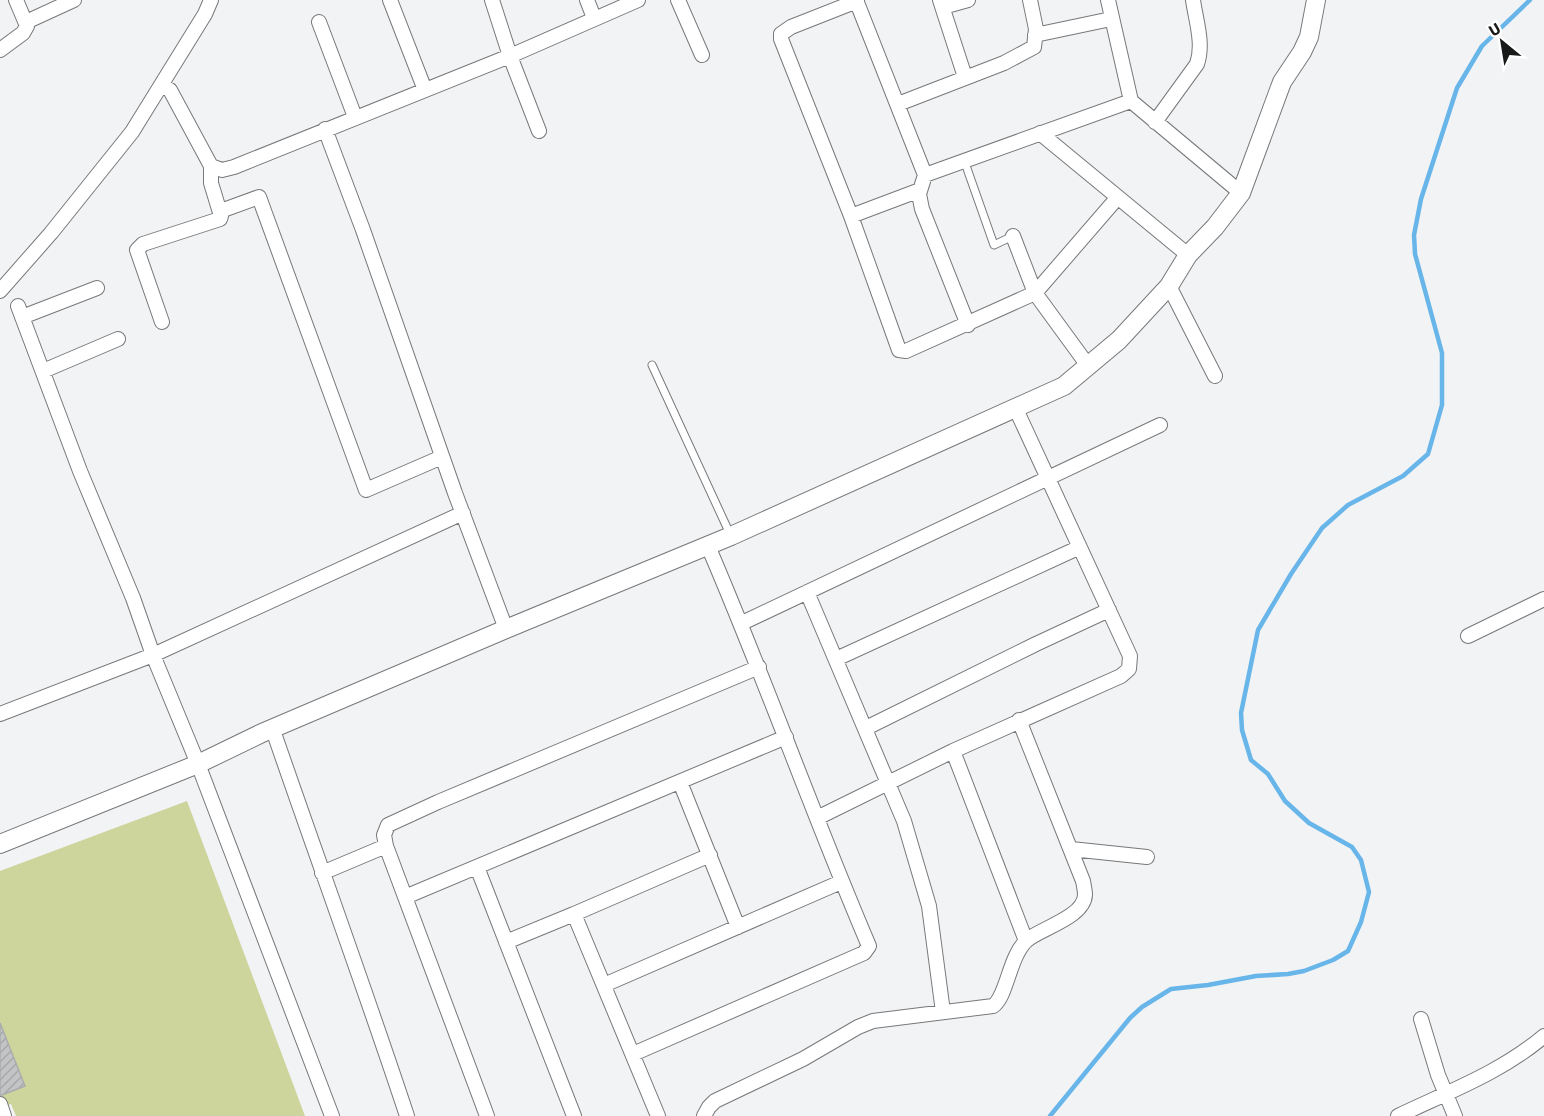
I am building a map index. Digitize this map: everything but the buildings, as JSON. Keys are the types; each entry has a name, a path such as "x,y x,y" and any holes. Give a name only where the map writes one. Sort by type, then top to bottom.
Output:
{"main road":[{"path":"0,844 198,764 506,629 708,546 1064,386 1119,340 1168,286 1188,255 1215,227 1241,194 1282,82 1309,38 1316,0"}],"street":[{"path":"16,0 27,22"},
{"path":"0,50 23,33 27,22 74,0"},
{"path":"0,291 51,233 132,132 205,14 210,0"},
{"path":"390,0 425,90"},
{"path":"492,0 510,56 539,131"},
{"path":"587,0 594,18"},
{"path":"211,166 222,170 234,168 325,129 510,56 638,0"},
{"path":"678,0 702,55"},
{"path":"968,325 922,209 920,190 925,175 856,0 791,27 781,34 785,50 851,216 899,350 906,351 968,325 1035,293 1118,197"},
{"path":"965,77 941,3 968,0"},
{"path":"898,104 1027,52 1034,47 1035,35 1030,0"},
{"path":"1108,0 1131,101 1241,194"},
{"path":"1155,122 1197,64 1201,46 1193,0"},
{"path":"1035,35 1111,19"},
{"path":"319,22 355,117"},
{"path":"160,85 170,90 211,166 211,183 221,216 220,219 143,244 136,250 162,322"},
{"path":"925,175 1131,101"},
{"path":"325,129 506,629"},
{"path":"1040,133 1188,255"},
{"path":"851,216 920,190"},
{"path":"226,209 259,197 366,490 442,457"},
{"path":"1013,236 1035,293 1089,367"},
{"path":"1168,286 1215,376"},
{"path":"97,288 20,311 80,471 198,764 332,1116"},
{"path":"43,371 118,339"},
{"path":"817,818 1019,720 1121,676 1129,669 1130,656 1078,548 1015,407"},
{"path":"742,623 1160,425"},
{"path":"0,714 153,656 463,513"},
{"path":"633,1054 865,952 869,946 742,623 708,546"},
{"path":"836,659 1078,548"},
{"path":"807,592 904,821 929,906 943,1012"},
{"path":"1468,636 1544,599"},
{"path":"866,728 1109,610"},
{"path":"487,1116 386,846 384,835 388,825 759,667"},
{"path":"704,1116 715,1101 793,1064 858,1027 873,1021 986,1007 997,1003 1001,999 1013,962 1026,941 1076,911 1083,903 1085,894 1083,881 1019,720"},
{"path":"273,730 371,1008 406,1116"},
{"path":"405,897 786,737"},
{"path":"953,751 1026,941"},
{"path":"680,782 738,927"},
{"path":"322,873 386,846"},
{"path":"1071,849 1147,857"},
{"path":"506,942 710,855"},
{"path":"477,867 574,1116"},
{"path":"604,985 842,882"},
{"path":"574,914 658,1116"},
{"path":"1421,1019 1445,1093 1455,1116"},
{"path":"1398,1116 1490,1073 1530,1048 1544,1036"},
{"path":"0,1104 4,1116"}],"lane":[{"path":"964,160 994,245 1013,236"},
{"path":"652,365 731,536"}],"green space":[{"path":"187,801 305,1116 16,1116 11,1104 0,1108 0,871"}],"waterway":[{"path":"1050,1116 1130,1018 1142,1007 1171,989 1256,976 1288,974 1304,971 1333,960 1348,951 1361,922 1369,892 1361,860 1352,847 1309,823 1285,801 1268,774 1251,760 1242,730 1241,713 1258,630 1291,574 1322,528 1348,505 1403,476 1428,454 1442,405 1442,353 1415,254 1414,235 1421,199 1457,88 1482,46 1530,0"}]}
